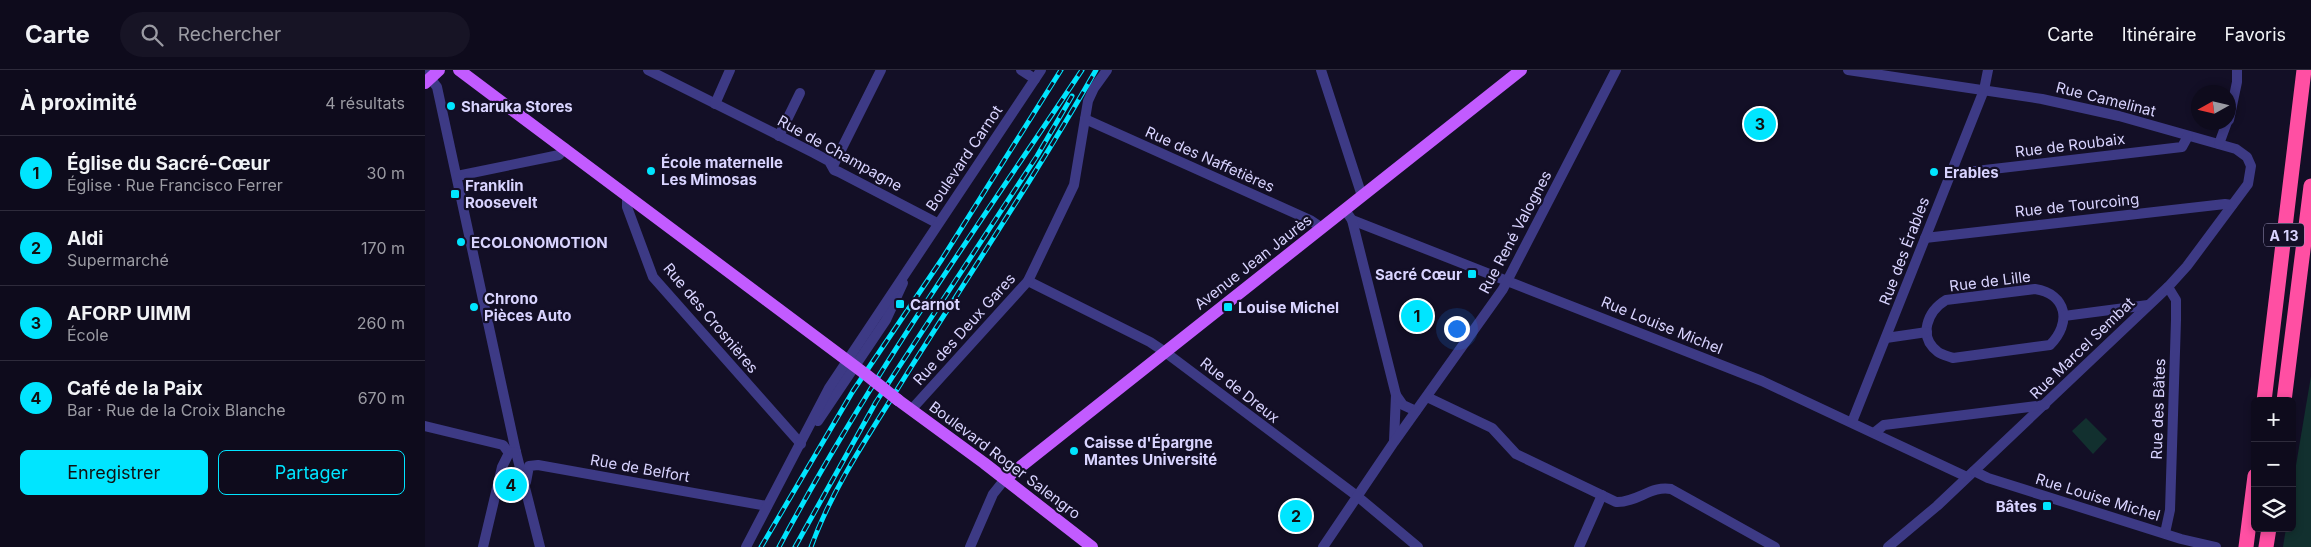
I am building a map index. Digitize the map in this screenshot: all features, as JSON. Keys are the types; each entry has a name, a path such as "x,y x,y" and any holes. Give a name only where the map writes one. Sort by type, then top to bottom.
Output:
{"highway":[{"name":"A 13","path":"2264,397 2305,70"},
{"name":"A 13","path":"2285,397 2311,186"},
{"path":"2247,543 2254,487"},
{"path":"2266,546 2268,532"}],"main road":[{"name":"Boulevard Roger Salengro","path":"459,70 1005,479 1092,547"},
{"name":"Avenue Jean Jaurès","path":"1005,479 1322,228 1348,215 1362,196 1521,70"}],"street":[{"name":"Rue de Champagne","path":"648,70 822,157 839,172 937,223"},
{"path":"715,104 730,70"},
{"path":"833,166 881,70"},
{"path":"1021,70 1038,74"},
{"name":"Rue des Deux Gares","path":"911,410 1028,281 1074,185 1091,94 1107,70"},
{"path":"1321,70 1362,196"},
{"name":"Rue René Valognes","path":"1323,547 1394,442 1509,280 1616,70"},
{"name":"Rue Camelinat","path":"1848,70 2042,99 2119,116 2236,149"},
{"name":"Rue des Érables","path":"1852,422 1984,90 1988,70"},
{"path":"2236,86 2237,70"},
{"name":"Boulevard Carnot","path":"746,547 829,388 855,367 912,262 1038,74"},
{"path":"430,76 438,90 457,176 512,452 525,486 539,547"},
{"path":"779,136 800,93"},
{"name":"Rue des Naffetières","path":"1085,119 1311,220 1322,228"},
{"path":"2219,144 2224,130"},
{"name":"Rue de Roubaix","path":"1950,174 2182,147 2188,136"},
{"path":"457,176 559,154 565,148"},
{"name":"Rue Marcel Sembat","path":"1888,547 1937,506 2045,405 2168,287 2187,266 2248,184 2251,176 2251,166 2247,157 2236,149"},
{"name":"Rue des Crosnières","path":"627,195 627,207 653,277 801,444"},
{"name":"Rue de Tourcoing","path":"1925,238 2225,204 2232,205"},
{"path":"1348,215 1396,395 1394,442"},
{"name":"Rue Louise Michel","path":"1348,215 1762,381 1874,433 1971,474 2216,547"},
{"name":"Rue de Dreux","path":"1028,281 1151,342 1357,496 1418,547"},
{"name":"Rue des Bâtes","path":"2165,533 2170,510 2176,320 2176,300 2168,287"},
{"name":"Rue de Lille","path":"1927,332 1928,317 1936,306 1946,300 2035,289 2047,291 2057,299 2062,307 2064,316"},
{"path":"1886,338 1927,332 1929,342 1938,352 1953,358 2040,348 2050,345 2058,337 2064,326 2064,316 2148,305"},
{"path":"1396,395 1403,405 1416,411"},
{"path":"1427,397 1492,428 1516,454 1616,502 1627,503 1662,487 1671,489 1775,547"},
{"path":"1874,433 1884,425 2045,405"},
{"path":"425,426 503,445 512,452"},
{"path":"483,547 502,467 512,452"},
{"name":"Rue de Belfort","path":"525,486 526,470 529,466 538,465 767,506"},
{"path":"970,547 993,494 1005,479"},
{"path":"1579,547 1602,495"}],"green space":[{"path":"2311,376 2311,547 2283,547 2285,532 2296,532 2296,465"},
{"path":"2086,418 2107,439 2093,454 2072,431"}],"railway":[{"path":"761,547 853,391 942,259 1061,70"},
{"path":"779,547 813,485 886,364 1082,70"},
{"path":"811,547 831,501 855,457 1027,184 1096,70"},
{"path":"795,547 876,402 1037,156 1072,96"}],"place":[{"name":"Sharuka Stores","path":"451,106"},
{"name":"AFORP UIMM","path":"1760,124"},
{"name":"École maternelle Les Mimosas","path":"651,171"},
{"name":"Erables","path":"1934,172"},
{"name":"Franklin Roosevelt","path":"455,194"},
{"name":"ECOLONOMOTION","path":"461,242"},
{"name":"Sacré Cœur","path":"1472,274"},
{"name":"Carnot","path":"900,304"},
{"name":"Chrono Pièces Auto","path":"474,307"},
{"name":"Louise Michel","path":"1228,307"},
{"name":"Église du Sacré-Cœur","path":"1417,316"},
{"name":"Caisse d'Épargne Mantes Université","path":"1074,451"},
{"name":"Café de la Paix","path":"511,485"},
{"name":"Bâtes","path":"2047,506"},
{"name":"Aldi","path":"1296,516"}]}
